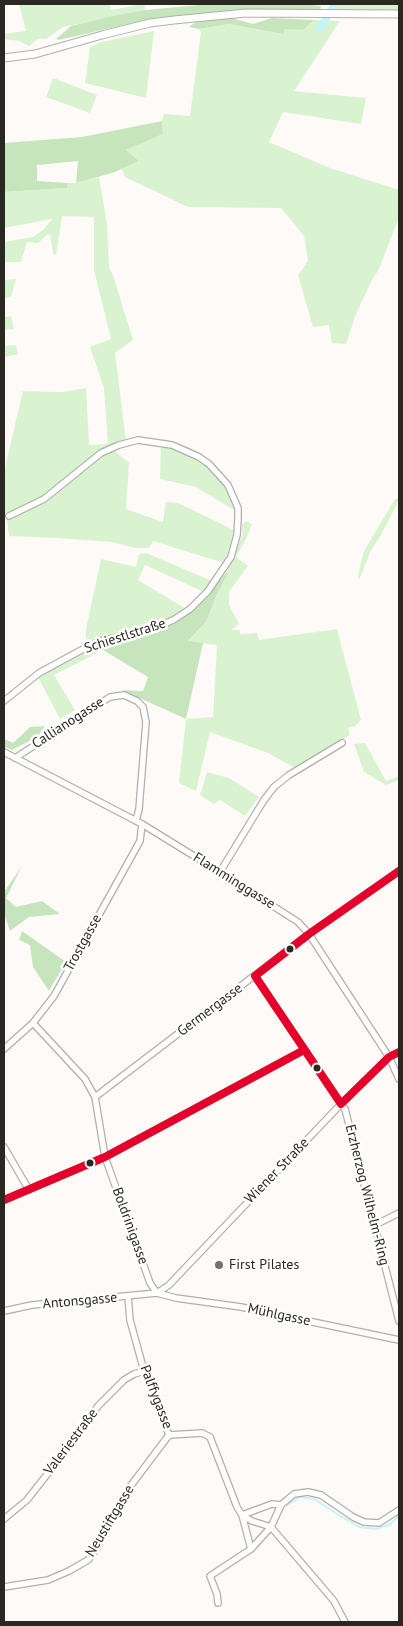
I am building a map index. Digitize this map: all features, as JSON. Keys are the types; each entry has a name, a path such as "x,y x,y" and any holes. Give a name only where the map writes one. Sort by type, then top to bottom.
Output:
{"street":[{"path":"4,58 35,54 102,35 174,20 246,13 399,14"},
{"name":"Schiestlstraße","path":"4,701 39,673 85,648 101,641 156,628 175,619 190,608 208,591 230,557 237,535 238,508 231,490 218,473 199,457 172,445 138,440 119,445 101,454 44,500 9,516"},
{"name":"Callianogasse","path":"14,758 110,696 124,695 137,701 145,715 139,809 136,821"},
{"path":"220,872 274,787 289,775 342,743"},
{"name":"Flamminggasse","path":"4,752 142,824 298,922 309,934 389,1057 399,1079"},
{"name":"Trostgasse","path":"4,1049 33,1023 54,996 140,841 142,824"},
{"name":"Germergasse","path":"95,1097 309,934 399,871"},
{"name":"Erzherzog Wilhelm-Ring","path":"255,976 345,1109 399,1320"},
{"path":"33,1023 85,1079 95,1097"},
{"path":"4,1200 106,1158 304,1050"},
{"name":"Wiener Straße","path":"158,1293 168,1285 341,1104 389,1057 399,1052"},
{"name":"Boldrinigasse","path":"95,1097 106,1158 150,1283 158,1293"},
{"path":"4,1147 29,1190"},
{"path":"375,1225 399,1214"},
{"name":"Antonsgasse","path":"4,1311 32,1305 158,1293"},
{"name":"Mühlgasse","path":"158,1293 176,1298 241,1307 399,1340"},
{"name":"Palffygasse","path":"128,1296 130,1320 144,1371 169,1434 202,1433 210,1437 237,1507 242,1515 251,1549"},
{"name":"Valeriestraße","path":"4,1519 28,1500 98,1406 124,1380 144,1371"},
{"name":"Neustiftgasse","path":"4,1587 48,1580 88,1560 97,1548 128,1488 169,1434"},
{"path":"218,1603 217,1594 210,1576 251,1549 271,1527 281,1505 294,1494 308,1492 321,1495 353,1517 364,1522 379,1523 399,1510"},
{"path":"242,1515 272,1504 281,1505"},
{"path":"242,1515 252,1521 271,1527 334,1601 346,1622"}],"green space":[{"path":"19,4 109,4 111,10 144,4 145,10 63,27 46,39 38,39 29,46 20,41 4,39 4,34 26,31"},
{"path":"211,4 302,4 321,6 320,13 236,10 174,16 146,20 59,40 56,39 71,26 113,16 145,10"},
{"path":"336,4 399,4 399,11 333,10"},
{"path":"228,17 253,24 272,18 314,20 303,30 285,29 283,34 229,24 199,29 189,27 197,21"},
{"path":"314,20 340,21 294,91 366,98 361,124 283,112 269,142 330,168 399,190 399,217 379,269 356,314 346,344 332,343 329,325 313,327 298,275 308,261 304,236 281,208 188,207 125,177 122,169 139,161 126,150 163,134 162,121 164,114 190,116 201,32 199,29 229,24 283,34 284,28 303,30"},
{"path":"154,31 146,98 85,83 90,47 102,42"},
{"path":"53,78 97,95 90,113 46,97"},
{"path":"162,121 163,134 126,150 139,161 115,172 76,183 78,161 37,165 37,181 68,183 67,188 4,192 4,143 82,137"},
{"path":"99,177 107,223 109,267 133,340 115,353 126,441 108,448 115,451 129,463 126,509 163,522 166,502 178,503 234,530 224,563 153,541 149,548 135,548 112,542 9,536 6,513 4,513 4,472 23,391 63,392 86,388 89,445 108,444 104,388 90,347 111,339 94,270 94,217 62,216 56,256 53,253 50,234 38,243 27,242 21,262 4,262 4,242 33,237 44,229 52,219 4,228 4,192 67,188 68,183 76,183"},
{"path":"16,279 11,297 4,298 4,280"},
{"path":"11,316 14,329 4,330 4,317"},
{"path":"16,345 18,354 4,357 4,346"},
{"path":"161,439 191,448 222,472 236,495 242,515 196,487 160,479"},
{"path":"399,498 381,535 371,550 359,580 358,576 364,551 395,499"},
{"path":"246,521 252,524 236,557 248,566 229,592 229,605 239,624 231,630 240,630 240,634 257,633 259,640 337,629 361,720 355,726 348,728 350,735 295,768 268,753 210,732 196,791 179,783 186,719 213,717 217,645 188,642 206,622 217,594 228,574 227,572 243,534 242,525"},
{"path":"146,553 217,583 208,594 145,565 138,580 191,612 172,625 112,641 98,647 86,645 86,629 101,559 136,567 139,554"},
{"path":"227,572 228,574 217,594 206,622 188,641 203,643 186,719 122,690 143,691 148,677 98,647 112,641 172,625 197,607"},
{"path":"92,647 95,648 97,653 54,675 75,710 60,719 38,677 65,660"},
{"path":"45,726 37,737 12,750 4,747 4,739 13,743 30,727"},
{"path":"365,743 386,781 399,776 399,780 386,785 364,772 354,744"},
{"path":"207,772 229,778 259,797 245,816 220,800 214,804 200,795"},
{"path":"22,866 6,898 16,907 42,901 60,914 29,917 10,931 4,914 4,892"},
{"path":"22,931 66,962 49,991 33,967 30,945 19,940"}],"waterway":[{"path":"320,28 335,4"},
{"path":"287,1505 300,1497 314,1499 359,1527 376,1529 389,1525 399,1516"}],"transit line":[{"path":"399,871 309,934 255,976 341,1104 389,1057 399,1052"},
{"path":"4,1200 105,1157 304,1050"}],"place":[{"name":"First Pilates","path":"219,1265"}]}
